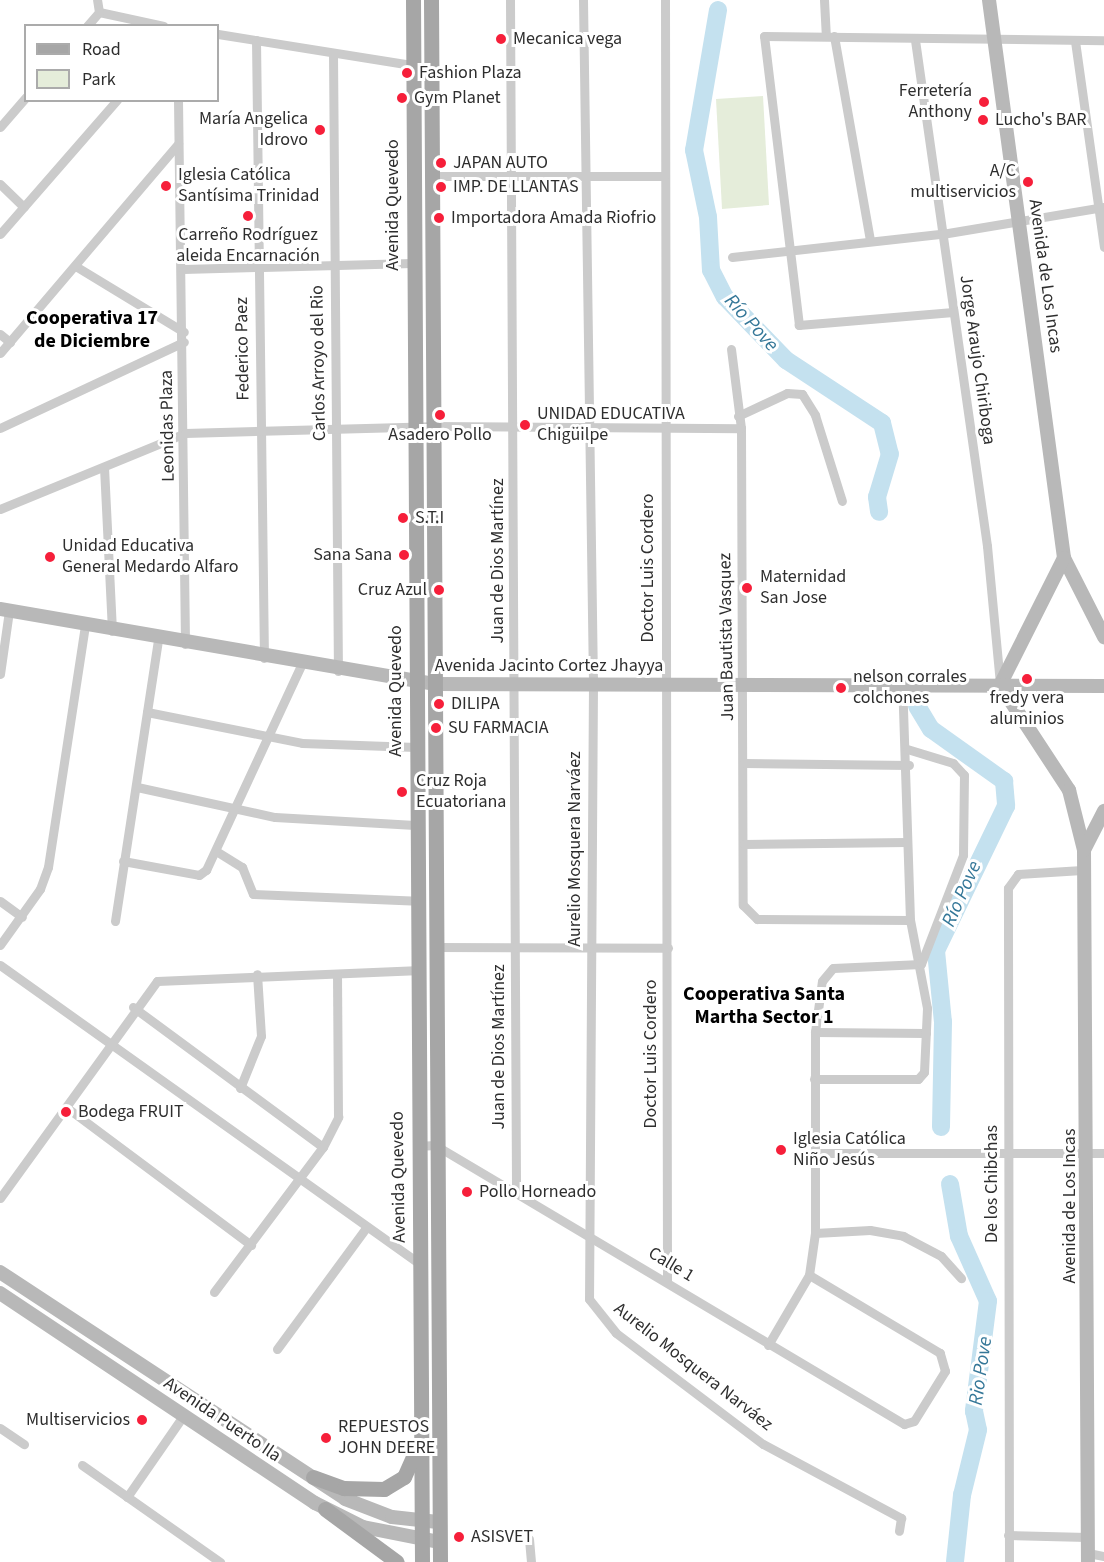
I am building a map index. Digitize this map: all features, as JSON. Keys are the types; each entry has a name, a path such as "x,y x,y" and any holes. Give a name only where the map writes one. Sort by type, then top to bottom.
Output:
{"main road":[{"name":"Avenida Quevedo","path":"412,0 415,825 422,1562"},
{"name":"Avenida Quevedo","path":"431,0 435,1145 440,1562"},
{"path":"313,1477 344,1488 384,1489 410,1470 420,1436"},
{"path":"325,1509 397,1562"}],"street":[{"path":"97,0 99,12"},
{"name":"Juan de Dios Martínez","path":"510,0 516,1194"},
{"name":"Aurelio Mosquera Narváez","path":"583,0 593,684 591,945 593,1237 589,1299 602,1321 764,1444 896,1514 902,1522 899,1531"},
{"name":"Doctor Luis Cordero","path":"665,0 667,1281"},
{"path":"824,0 870,240"},
{"name":"Avenida de Los Incas","path":"989,0 1064,558 1104,637"},
{"path":"89,24 99,12"},
{"path":"99,12 155,24"},
{"path":"219,34 412,65"},
{"path":"954,312 799,325 792,249 764,36 830,35 915,40 1104,40"},
{"name":"Federico Paez","path":"256,40 264,658"},
{"name":"Jorge Araujo Chiriboga","path":"915,40 987,546 1000,685"},
{"path":"1075,41 1102,208 1104,247"},
{"name":"Carlos Arroyo del Rio","path":"333,54 338,671"},
{"path":"0,127 24,99"},
{"path":"0,234 115,102"},
{"name":"Leonidas Plaza","path":"178,102 184,337 185,644"},
{"path":"0,353 77,267 178,144"},
{"path":"431,176 510,177 585,174 664,176"},
{"path":"0,184 24,207"},
{"path":"732,257 870,240 942,234 1102,208"},
{"path":"183,269 412,263"},
{"path":"0,428 11,427 184,337 77,267"},
{"path":"0,334 10,342"},
{"name":"Juan Bautista Vasquez","path":"731,349 741,428 744,686 743,905 757,919 910,920"},
{"path":"738,416 788,393 802,394 815,415 842,501"},
{"path":"0,509 185,433 261,429 431,426 741,428"},
{"path":"104,467 112,631"},
{"path":"1000,685 1064,558"},
{"path":"0,674 4,610"},
{"name":"Avenida Jacinto Cortez Jhayya","path":"4,610 301,665 433,684 1104,686"},
{"path":"0,945 22,917 48,867 85,626"},
{"path":"116,921 123,861 137,787 158,639"},
{"path":"123,861 199,875 216,851 237,809 301,665"},
{"path":"814,1079 918,1079 924,1072 926,1034 921,964 910,920 906,684"},
{"name":"Avenida de Los Incas","path":"1000,685 1065,783 1084,850"},
{"path":"147,712 302,743 416,747"},
{"path":"907,749 953,763 965,784 963,855 921,964"},
{"path":"744,763 909,765"},
{"path":"137,787 275,817 415,825"},
{"name":"Avenida de Los Incas","path":"1088,1558 1089,1154 1082,870 1084,850 1104,811"},
{"path":"744,844 907,842"},
{"path":"216,851 242,867 253,894 417,901"},
{"name":"De los Chibchas","path":"1009,1562 1008,888 1018,874 1082,870"},
{"path":"0,901 22,917"},
{"path":"435,947 591,945 668,948"},
{"path":"768,1345 808,1275 815,1233 813,1153 815,1032 822,981 833,968 921,964"},
{"path":"0,965 298,1180 420,1264"},
{"path":"0,1198 66,1107 107,1043 146,989 168,977 416,970"},
{"path":"240,1088 261,1036 257,974"},
{"path":"214,1292 323,1147 340,1100 337,974"},
{"path":"134,1007 240,1088 323,1147"},
{"path":"815,1032 926,1034"},
{"path":"66,1107 251,1245"},
{"path":"418,1146 435,1145"},
{"name":"Calle 1","path":"435,1145 904,1424 918,1417 945,1371 940,1353 808,1275"},
{"path":"813,1153 963,1156 1104,1153"},
{"path":"0,1179 9,1185"},
{"path":"277,1349 366,1228"},
{"path":"815,1233 870,1230 903,1236 941,1256 961,1278"},
{"name":"Avenida Puerto Ila","path":"0,1272 313,1477 369,1510 438,1522"},
{"name":"Avenida Puerto Ila","path":"0,1293 325,1509 363,1527 422,1541 439,1542"},
{"path":"127,1497 183,1416"},
{"path":"0,1428 24,1444"},
{"path":"82,1465 220,1562"},
{"path":"1008,1535 1087,1537"},
{"path":"529,1539 531,1562"},
{"path":"1088,1558 1104,1556"}],"green space":[{"path":"763,96 769,205 722,209 716,99"}],"waterway":[{"name":"Río Pove","path":"718,10 694,150 708,217 711,270 725,297 786,360 882,423 890,454 877,497 879,512"},
{"name":"Río Pove","path":"917,706 931,729 1004,781 1006,806 936,951 943,1022 941,1127"},
{"name":"Rio Pove","path":"950,1184 959,1236 988,1301 974,1411 978,1430 962,1495 955,1562"}],"place":[{"name":"Mecanica vega","path":"501,39"},
{"name":"Fashion Plaza","path":"407,73"},
{"name":"Gym Planet","path":"402,98"},
{"name":"Ferretería Anthony","path":"984,102"},
{"name":"Lucho's BAR","path":"983,120"},
{"name":"María Angelica Idrovo","path":"320,130"},
{"name":"JAPAN AUTO","path":"441,163"},
{"name":"A/C multiservicios","path":"1028,182"},
{"name":"Iglesia Católica Santísima Trinidad","path":"166,186"},
{"name":"IMP. DE LLANTAS","path":"441,187"},
{"name":"Carreño Rodríguez aleida Encarnación","path":"248,216"},
{"name":"Importadora Amada Riofrio","path":"439,218"},
{"name":"Asadero Pollo","path":"440,415"},
{"name":"UNIDAD EDUCATIVA Chigüilpe","path":"525,425"},
{"name":"S.T.I","path":"403,518"},
{"name":"Sana Sana","path":"404,555"},
{"name":"Unidad Educativa General Medardo Alfaro","path":"50,557"},
{"name":"Maternidad San Jose","path":"747,588"},
{"name":"Cruz Azul","path":"439,590"},
{"name":"fredy vera aluminios","path":"1027,679"},
{"name":"nelson corrales colchones","path":"841,688"},
{"name":"DILIPA","path":"439,704"},
{"name":"SU FARMACIA","path":"436,728"},
{"name":"Cruz Roja Ecuatoriana","path":"402,792"},
{"name":"Bodega FRUIT","path":"66,1112"},
{"name":"Iglesia Católica Niño Jesús","path":"781,1150"},
{"name":"Pollo Horneado","path":"467,1192"},
{"name":"Multiservicios","path":"142,1420"},
{"name":"REPUESTOS JOHN DEERE","path":"326,1438"},
{"name":"ASISVET","path":"459,1537"}],"district":[{"name":"Cooperativa 17 de Diciembre","path":"92,330"},
{"name":"Cooperativa Santa Martha Sector 1","path":"764,1006"}]}
